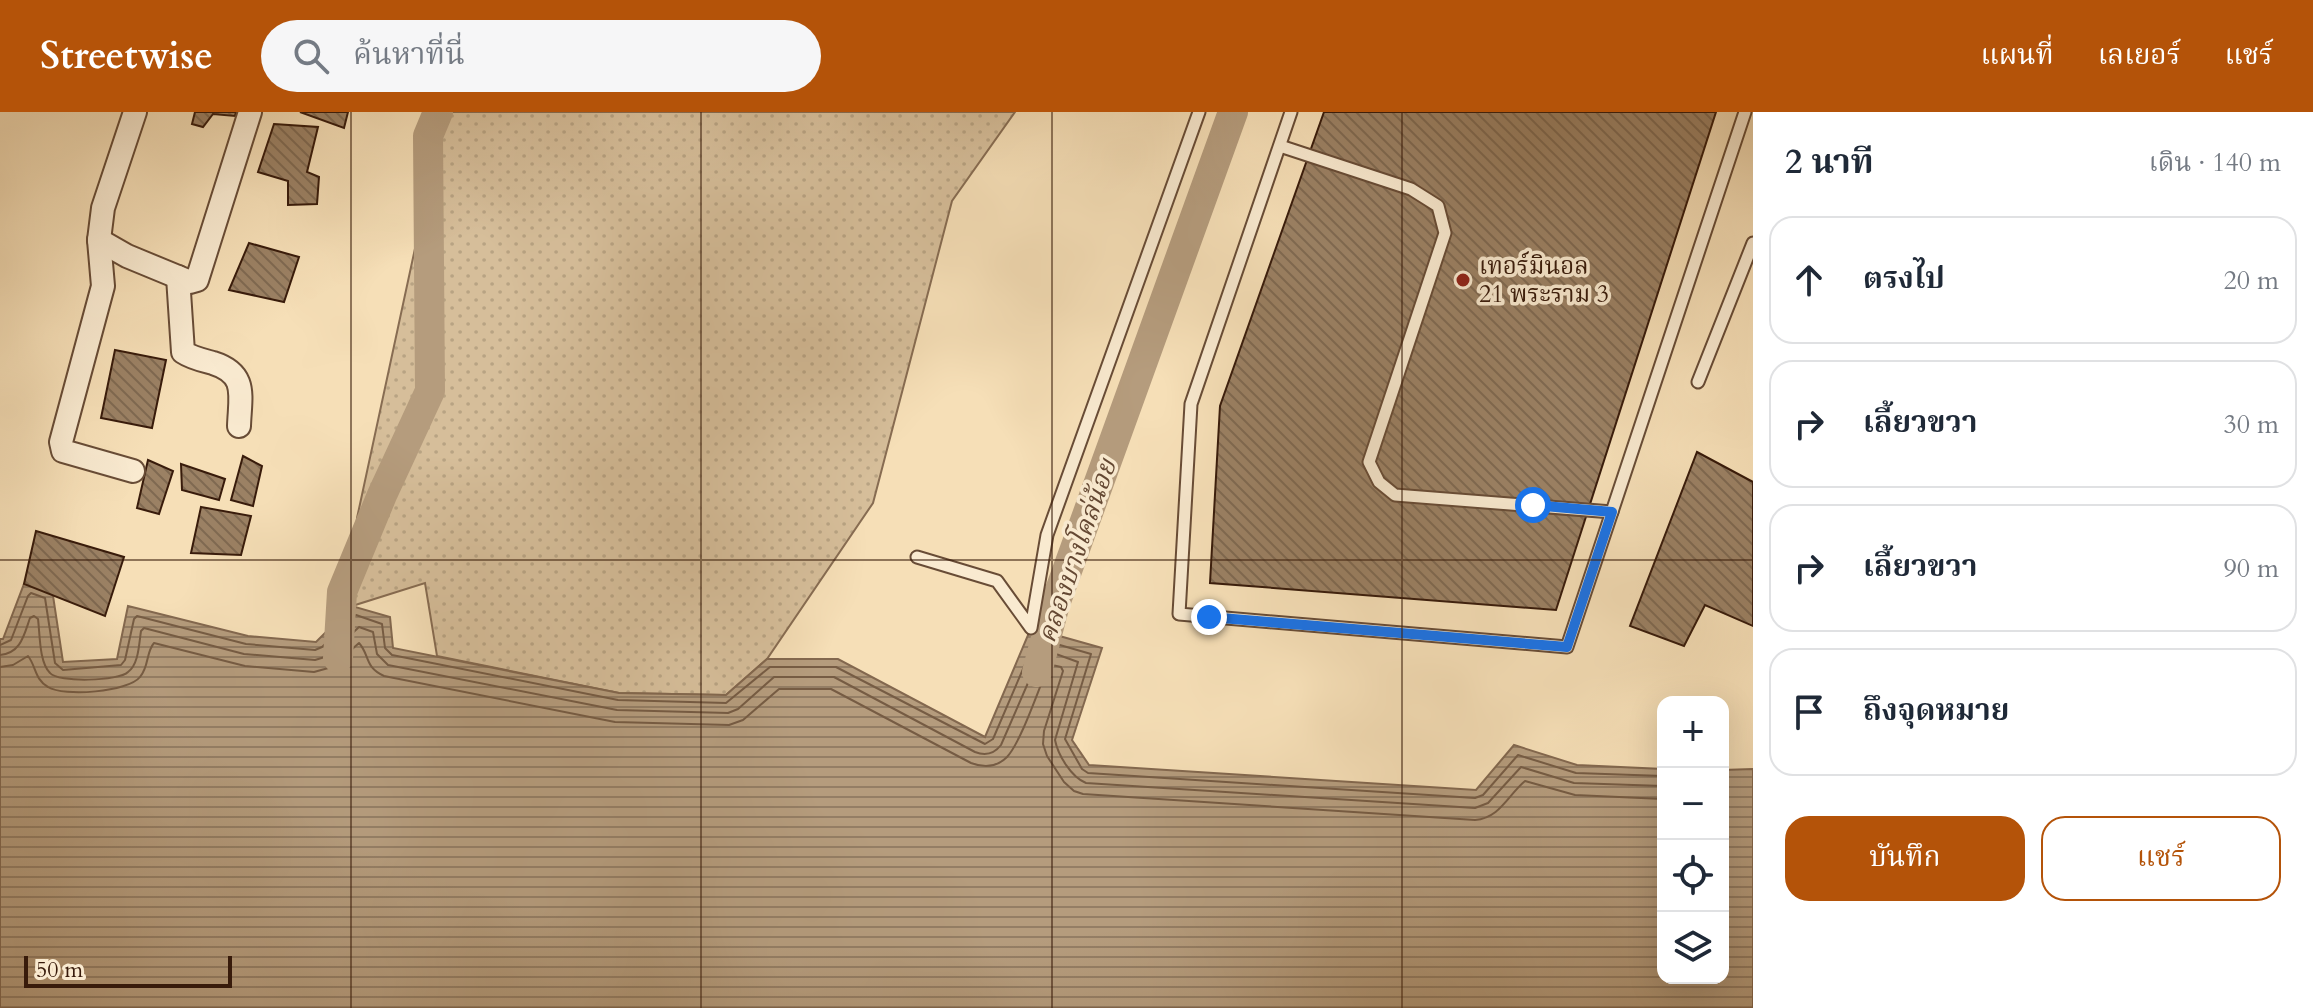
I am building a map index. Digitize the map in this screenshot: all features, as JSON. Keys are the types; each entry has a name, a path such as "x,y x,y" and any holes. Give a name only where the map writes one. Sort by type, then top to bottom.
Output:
{"street":[{"path":"133,471 63,451 61,442 103,286 99,240 103,208 135,112"},
{"path":"99,240 127,256 190,282 197,280 250,112"},
{"path":"178,277 183,352 234,374 241,386 239,426"}],"lane":[{"path":"917,557 997,581 1031,628 1047,535 1199,112"},
{"path":"1291,112 1191,404 1179,614 1567,647 1745,112"},
{"path":"1280,146 1411,189 1438,206 1445,233 1369,462 1379,482 1395,495 1612,512"},
{"path":"1698,382 1753,243"}],"shaded area":[{"path":"450,112 1015,112 952,201 873,503 767,659 726,695 619,693 437,656 425,583 352,606 357,518 439,137"}],"water":[{"path":"24,584 52,589 63,662 117,659 128,606 248,636 316,642 352,606 390,617 393,648 619,693 726,695 767,659 838,659 985,737 1031,628 1102,648 1072,740 1089,765 1476,790 1514,745 1577,765 1657,769 1657,984 1729,984 1729,770 1753,769 1753,1008 0,1008 0,639 3,639"}],"building":[{"path":"195,112 236,112 235,116 213,114 203,127 192,124"},
{"path":"300,112 348,112 344,128"},
{"name":"เทอร์มินอล 21 พระราม 3","path":"1324,112 1716,112 1556,610 1210,583 1220,406"},
{"path":"274,124 318,127 307,172 319,177 317,204 288,205 288,181 258,172"},
{"path":"249,243 299,257 284,302 229,290"},
{"path":"115,350 166,360 152,428 101,418"},
{"path":"1697,452 1753,482 1753,626 1705,605 1684,646 1630,626"},
{"path":"243,456 262,466 253,506 231,500"},
{"path":"148,460 173,471 159,514 137,508"},
{"path":"181,464 225,479 219,500 182,490"},
{"path":"201,507 251,516 241,555 191,553"},
{"path":"36,531 124,557 105,616 24,584"}],"waterway":[{"path":"338,658 342,592 430,391 428,136 438,112"},
{"name":"คลองบางโคล่น้อย","path":"1037,672 1055,604 1233,112"}],"place":[{"name":"เทอร์มินอล 21 พระราม 3","path":"1463,280"}],"route":[{"path":"1209,617 1567,647 1612,512 1533,505"}]}
